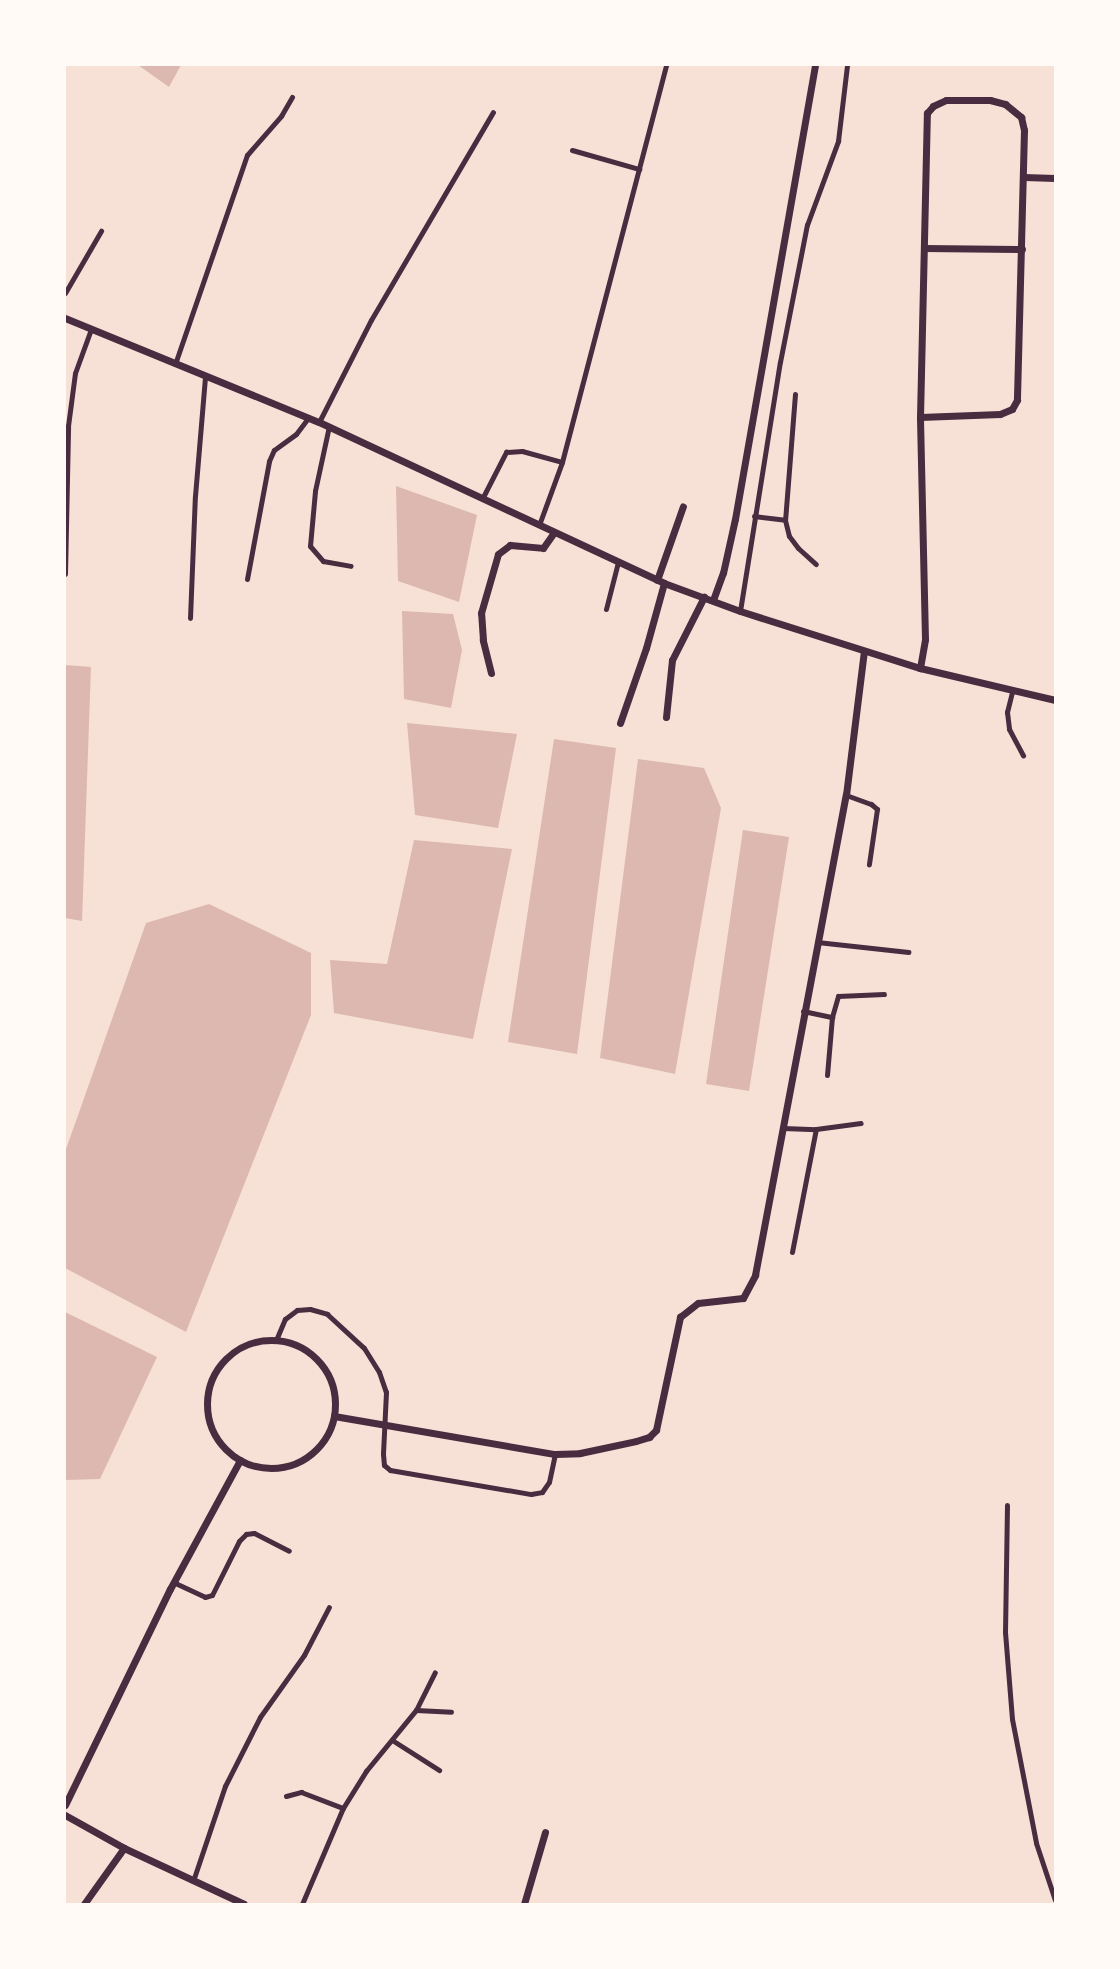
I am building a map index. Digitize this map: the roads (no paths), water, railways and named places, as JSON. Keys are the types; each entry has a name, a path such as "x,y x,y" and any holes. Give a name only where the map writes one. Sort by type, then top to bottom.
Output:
{"street":[{"path":"713,600 723,573 815,65"},
{"path":"920,417 1000,414 1012,409 1017,400 1024,131 1021,117 1014,109 990,100 946,100 933,106 928,114 920,417 925,639 920,668"},
{"path":"1024,177 1055,178"},
{"path":"924,248 1022,249"},
{"path":"65,318 309,418 320,418 329,426 661,582 740,611 920,668 1055,701"},
{"path":"620,723 646,648 661,582 660,570 683,506"},
{"path":"491,673 483,640 481,613 498,554 510,545 543,548 554,532"},
{"path":"666,717 672,660 704,597"},
{"path":"334,1416 384,1427 555,1454 580,1453 636,1441 649,1437 656,1430 680,1317 698,1303 743,1298 749,1290 759,1255 803,1011 846,795 864,651"},
{"path":"276,1340 309,1353 326,1370 334,1392 334,1416 317,1448 298,1462 262,1468 240,1460 215,1433 208,1410 211,1385 231,1355 252,1343 276,1340"},
{"path":"65,1805 173,1582 240,1460"},
{"path":"65,1815 124,1848 244,1904"},
{"path":"524,1904 545,1832"},
{"path":"84,1904 124,1848"}],"lane":[{"path":"539,525 562,462 666,65"},
{"path":"740,611 780,362 807,225 838,141 847,65"},
{"path":"175,364 247,155 281,116 292,97"},
{"path":"320,418 378,308 493,112"},
{"path":"572,150 639,169"},
{"path":"65,293 101,231"},
{"path":"65,574 68,426 75,373 91,328"},
{"path":"190,618 195,496 205,376"},
{"path":"795,394 785,520 798,548 816,564"},
{"path":"247,579 269,461 274,450 296,435 309,418"},
{"path":"329,426 315,491 310,546 323,561 351,566"},
{"path":"483,497 506,452 514,450 562,462"},
{"path":"754,516 785,520"},
{"path":"606,609 618,562"},
{"path":"1012,692 1007,712 1009,729 1023,755"},
{"path":"846,795 877,809 869,864"},
{"path":"817,942 908,952"},
{"path":"827,1075 831,1017 835,1001 844,994 884,994"},
{"path":"803,1011 831,1017"},
{"path":"783,1128 816,1129 862,1123"},
{"path":"792,1252 816,1129"},
{"path":"276,1340 285,1320 297,1310 327,1314 364,1348 379,1372 386,1392 383,1454 384,1465 390,1470 531,1494 542,1492 549,1482 555,1454"},
{"path":"1007,1505 1005,1632 1012,1719 1035,1843 1055,1900"},
{"path":"173,1582 205,1597 212,1595 239,1541 246,1534 254,1533 289,1551"},
{"path":"193,1881 225,1786 260,1717 304,1655 329,1607"},
{"path":"302,1904 343,1808 366,1771 416,1710 435,1672"},
{"path":"416,1710 451,1712"},
{"path":"392,1740 439,1770"},
{"path":"286,1796 301,1792 343,1808"}]}
